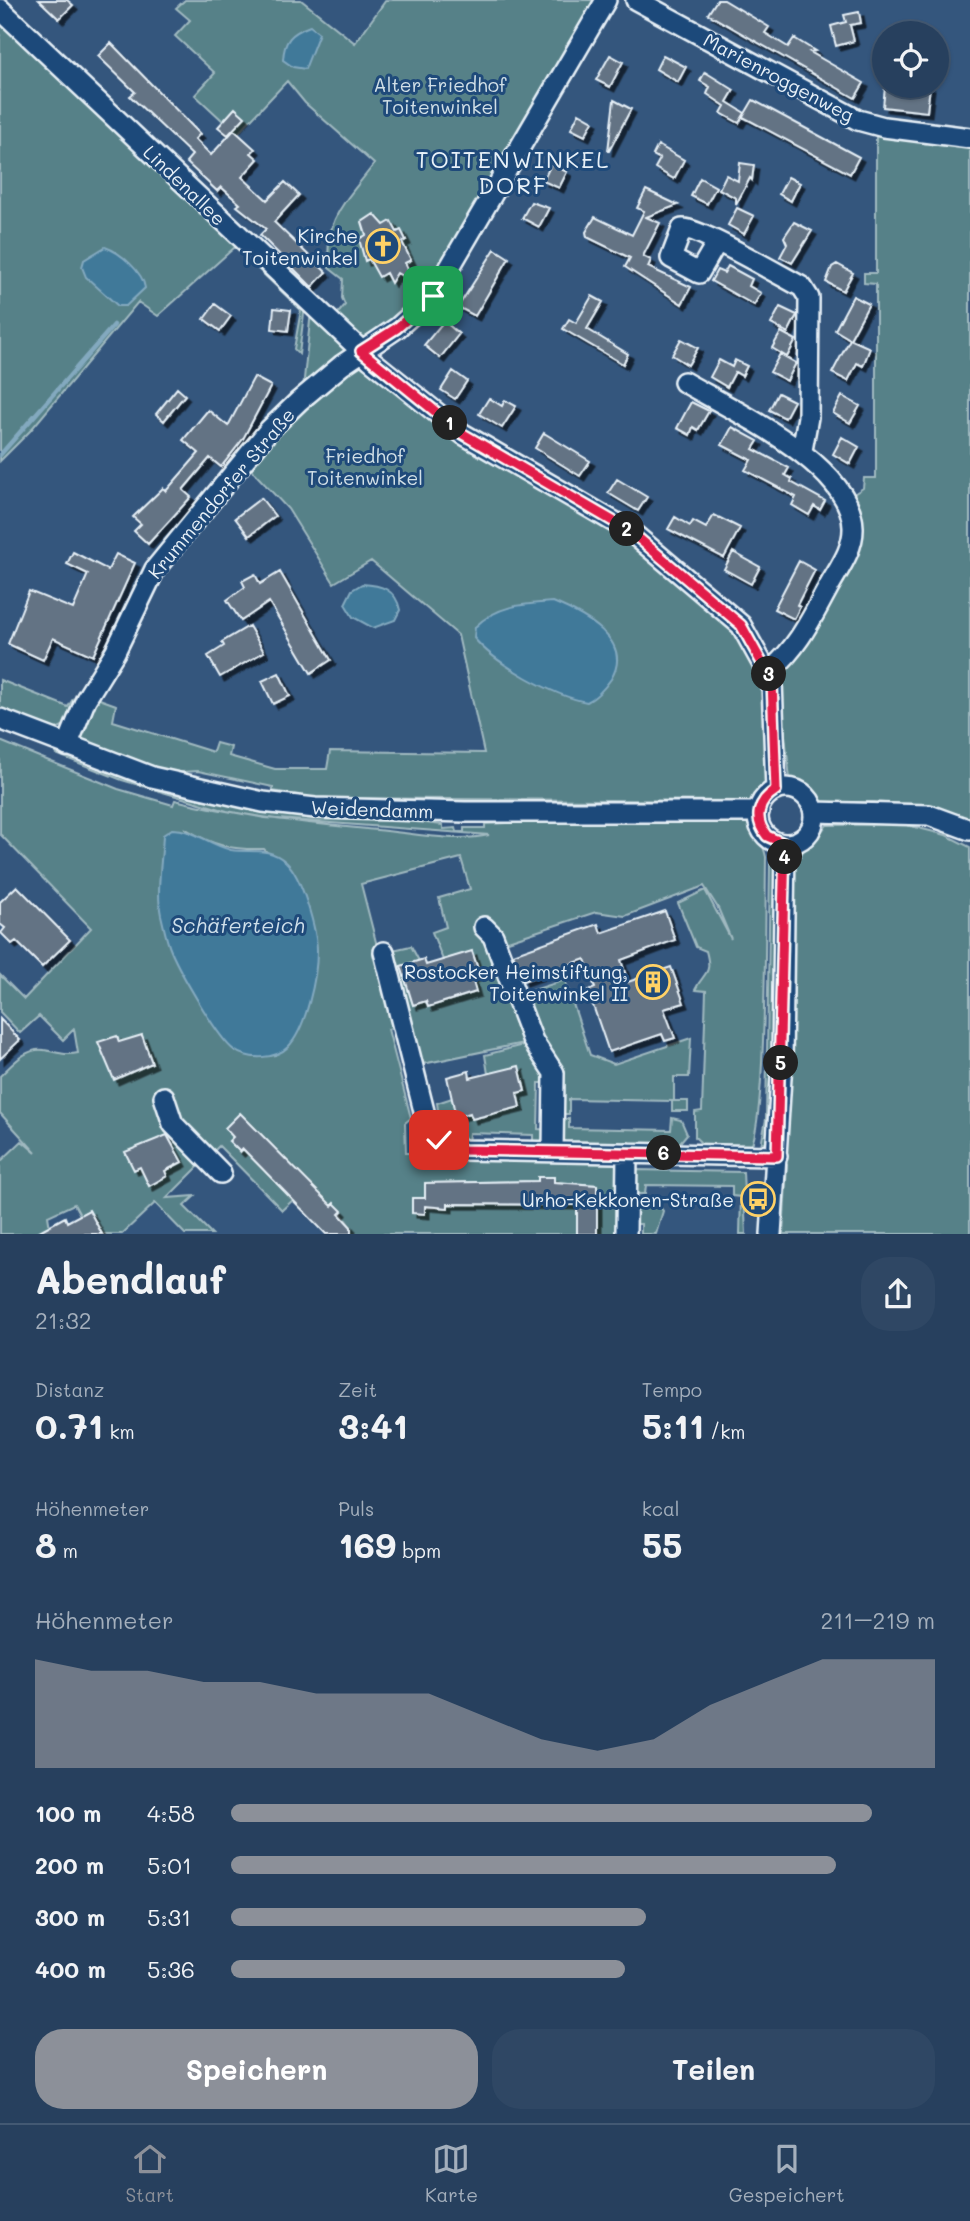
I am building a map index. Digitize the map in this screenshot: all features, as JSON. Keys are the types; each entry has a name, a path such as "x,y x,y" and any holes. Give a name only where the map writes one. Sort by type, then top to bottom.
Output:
{"street":[{"name":"Krummendorfer Straße","path":"67,746 86,699 115,652 155,569 270,430 299,401 361,351 417,311 447,276 606,0"},
{"name":"Marienroggenweg","path":"636,0 858,120 884,127 970,138"},
{"name":"Lindenallee","path":"0,9 361,351 463,434 588,505 652,547 741,625 772,681 776,790"},
{"path":"717,242 802,287 810,298 808,417 802,450"},
{"path":"684,382 802,450 846,499 853,529 850,548 796,646 772,669 767,669"},
{"name":"Weidendamm","path":"0,719 120,766 195,788 233,797 316,808 511,813 759,812"},
{"path":"790,789 803,794 814,811 814,820 807,835 794,843 785,844 773,841 763,831 759,812 768,795 776,790 790,789"},
{"path":"814,811 929,814 970,830"},
{"path":"771,1234 777,1156 785,844"},
{"path":"484,927 493,936 533,1041 554,1073 553,1152"},
{"path":"384,952 427,1123 439,1140 464,1150 777,1156"},
{"path":"164,1097 173,1124 221,1174"},
{"path":"626,1234 627,1153"}],"green space":[{"name":"Alter Friedhof Toitenwinkel","path":"185,0 301,0 355,43 386,0 606,0 447,276 361,351 329,324 345,305 342,298 343,279 329,268 328,250 333,223 339,211 374,164 305,103 287,81 237,134 195,95 215,73 175,36 190,20 176,8"},
{"path":"0,17 305,305 299,354 294,349 301,310 235,247 158,316 138,302 30,431 0,461"},
{"path":"876,125 970,138 970,822 915,806 874,802 816,802 790,779 779,683 772,669 850,548 846,499 863,488 864,478 876,478 876,284 864,283 864,273 876,273"},
{"path":"311,311 345,345 336,364 303,389"},
{"name":"Friedhof Toitenwinkel","path":"360,362 463,434 588,505 741,625 767,669 768,779 753,801 315,798 273,791 273,787 198,771 167,773 82,742 80,734 94,697 116,705 113,721 213,752 216,743 231,747 229,756 275,769 327,769 330,751 484,753 458,635 371,561 334,583 288,509 246,464 294,411"},
{"path":"0,680 68,707 73,699 75,704 65,725 52,731 0,709"},
{"path":"0,741 118,789 173,805 175,800 240,813 122,780 56,754 58,749 370,817 443,825 443,829 456,828 457,832 464,832 464,828 485,828 485,824 550,821 751,822 766,857 760,1099 756,1131 750,1148 705,1147 695,1137 695,1112 702,1111 706,991 695,990 708,970 708,965 706,951 696,947 678,903 705,890 731,939 718,908 704,886 625,916 596,912 505,942 515,996 565,980 590,1055 614,1064 691,1038 689,1077 674,1077 674,1101 688,1101 688,1111 672,1111 672,1101 569,1099 569,1114 554,1114 554,1073 533,1041 413,1066 402,1025 388,1029 411,1118 405,1123 406,1153 627,1153 626,1234 597,1234 597,1185 554,1182 553,1177 538,1177 538,1181 426,1183 425,1208 447,1208 448,1204 577,1205 577,1234 351,1234 351,1227 334,1203 331,1206 233,1137 229,1141 243,1149 293,1200 282,1210 219,1146 167,1198 195,1196 184,1206 212,1234 185,1234 155,1203 122,1234 102,1234 89,1210 80,1215 74,1204 48,1216 51,1234 0,1234 0,1162 22,1141 36,1153 0,1113 0,1076 31,1051 78,1053 74,1029 63,1040 39,1016 20,1033 0,1012 0,975 24,999 91,928 0,834","holes":["276,819 489,835 447,838","186,829 223,846 264,849 301,888 317,952 275,1055 255,1057 234,1050","461,858 470,889 439,898 446,927 432,932 443,960 472,952 480,975 472,978 476,992 428,1007 426,1001 413,1005 401,967 419,961 411,946 384,952 377,946 361,884"]},
{"path":"903,824 946,835 970,847 970,1234 783,1234 787,1165 782,1164 794,871 803,851 827,825"},
{"path":"770,863 779,863 776,1067 769,1140 761,1146 766,1119"},
{"path":"527,1044 551,1083 539,1083 538,1129 550,1130 545,1142 533,1145 533,1135 469,1133 468,1144 465,1143 439,1117 437,1103 452,1098 456,1116 470,1113 472,1118 488,1074 485,1055"},
{"path":"569,1118 569,1128 671,1130 672,1118 681,1120 687,1134 677,1146 567,1143 563,1139 562,1121"},
{"path":"635,1170 743,1172 746,1234 740,1234 741,1197 732,1196 732,1186 646,1185 645,1194 635,1194"},
{"path":"657,1203 663,1211 656,1234 641,1234 641,1224 633,1224 634,1210 642,1204"}],"water":[{"path":"310,26 319,33 305,69 293,67 283,60 287,42 298,31"},
{"path":"105,247 130,263 143,282 145,288 126,306 118,306 86,277 82,267 84,260"},
{"path":"362,584 381,587 395,597 400,610 395,620 373,628 353,617 345,604 352,590"},
{"path":"553,602 602,630 616,652 617,665 611,679 587,702 558,693 526,678 496,658 474,638 475,627 492,614 521,605"},
{"name":"Schäferteich","path":"172,829 187,832 231,850 273,854 286,862 298,879 308,904 317,951 313,988 305,1016 294,1039 283,1051 254,1057 234,1050 209,1019 175,960 165,933 159,896 163,835"}],"building":[{"path":"39,0 67,0 73,5 59,19"},
{"path":"717,0 724,0 769,27 765,33 788,47 794,38 815,51 810,52 864,83 855,98 708,14"},
{"path":"859,12 861,23 850,25 854,41 836,46 831,26 846,22 844,15"},
{"path":"111,43 200,134 195,139 211,155 234,130 255,149 251,153 258,159 242,177 267,200 285,182 299,195 274,222 326,272 312,287 260,235 266,229 237,206 240,204 221,187 217,191 186,162 192,155 130,96 135,92 98,56"},
{"path":"610,55 623,62 610,87 596,80"},
{"path":"663,55 686,67 678,82 656,69"},
{"path":"705,72 734,90 727,102 745,113 739,123 721,113 725,106 707,94 710,87 700,81"},
{"path":"884,98 929,98 927,112 883,107"},
{"path":"614,100 631,109 608,151"},
{"path":"753,100 859,157 850,174 743,117"},
{"path":"235,108 245,117 228,135 218,127"},
{"path":"579,113 593,121 585,136 571,129"},
{"path":"658,145 684,160 674,179 655,168 660,159 653,155"},
{"path":"740,163 754,165 752,180 750,178 736,205 736,198 719,189 726,175 738,181"},
{"path":"551,164 567,172 559,188 543,181"},
{"path":"788,177 800,183 791,201 779,194"},
{"path":"700,178 716,187 707,204 691,196"},
{"path":"646,190 678,205 646,217 660,223 643,256 651,260 648,267 691,287 682,304 625,267 630,258 587,237 586,232 595,217 632,235 644,211 637,208"},
{"path":"531,202 549,208 539,227 522,218"},
{"path":"737,208 754,216 744,234 728,225"},
{"name":"Kirche Toitenwinkel","path":"374,214 384,225 391,221 397,232 401,230 406,240 402,242 411,260 405,263 415,283 397,273 391,283 386,273 379,277 369,259 365,261 359,239 366,235 362,222"},
{"path":"794,222 812,231 792,263 780,257 787,244 784,237"},
{"path":"495,249 509,258 475,316 458,307"},
{"path":"837,264 853,273 843,291 826,282 832,267"},
{"path":"728,266 752,279 749,286 761,293 754,305 711,281 717,270 724,273"},
{"path":"592,296 603,302 587,329 628,354 623,364 563,329 569,319 576,323"},
{"path":"853,296 869,304 850,339 835,330"},
{"path":"215,304 231,316 220,331 204,319"},
{"path":"780,307 797,315 788,333 771,324"},
{"path":"274,308 291,310 288,331 272,329"},
{"path":"444,321 459,334 440,358 424,345"},
{"path":"781,332 796,340 787,357 772,348"},
{"path":"681,339 698,348 688,365 672,355"},
{"path":"850,339 870,348 863,366 857,363 848,381 832,373"},
{"path":"780,354 796,363 787,381 770,372"},
{"path":"719,360 732,367 735,360 747,366 742,376 735,372 727,387 710,377"},
{"path":"453,371 467,381 455,399 441,390"},
{"path":"254,377 271,386 243,439 221,467 210,458 183,490 191,497 148,544 134,531 141,524 133,517 163,488 166,491 199,453 183,440 208,410 228,426"},
{"path":"177,388 185,395 164,421 156,414"},
{"path":"778,393 794,401 785,418 769,410"},
{"path":"842,396 860,406 850,423 833,413"},
{"path":"489,398 502,406 505,400 516,406 502,428 479,414"},
{"path":"691,402 709,411 698,430 693,427 690,435 677,428"},
{"path":"732,427 758,441 753,449 789,468 785,475 792,479 791,482 825,501 820,510 814,506 809,515 792,505 796,497 745,470 751,460 722,445"},
{"path":"544,433 590,461 580,476 535,448"},
{"path":"842,437 859,447 850,464 833,454"},
{"path":"617,479 647,497 638,511 608,493"},
{"path":"261,498 275,516 249,536 235,518"},
{"path":"714,515 740,528 724,558 668,529 675,517 690,526 693,521 706,528"},
{"path":"73,552 108,570 116,554 135,563 93,656 53,638 43,660 8,644 29,591 73,609 88,574 67,564"},
{"path":"733,552 760,567 751,584 724,569"},
{"path":"799,561 815,570 797,605 800,607 794,619 774,609"},
{"path":"280,572 331,660 311,673 269,602 241,621 227,600 245,587 242,581 255,574 260,584"},
{"path":"249,626 264,652 220,677 208,656 224,646 222,642"},
{"path":"279,673 290,696 273,704 262,681"},
{"path":"17,886 70,940 42,967 16,941 12,944 1,933 5,928 0,924 0,902"},
{"name":"Rostocker Heimstiftung, Toitenwinkel II","path":"665,911 675,940 621,960 628,982 671,967 684,1003 664,1009 675,1038 665,1041 662,1034 609,1052 588,991 595,988 585,959 523,981 513,954 598,924 601,933"},
{"path":"472,951 480,975 472,978 476,992 428,1007 426,1001 413,1005 401,966 424,959 426,965"},
{"path":"0,1019 20,1040 0,1059"},
{"path":"142,1035 152,1063 114,1080 98,1042 117,1036 119,1042"},
{"path":"519,1066 525,1091 517,1093 520,1107 472,1119 470,1113 456,1117 447,1077 469,1071 470,1078"},
{"path":"240,1113 332,1206 334,1203 342,1211 339,1214 351,1227 351,1234 326,1234 243,1149 240,1152 229,1141 233,1137 225,1128"},
{"path":"167,1135 182,1162 165,1171 167,1176 149,1186 140,1167 134,1170 125,1152"},
{"path":"538,1177 554,1177 554,1182 597,1185 597,1234 577,1234 577,1205 448,1204 448,1208 425,1206 425,1214 412,1213 412,1198 425,1198 425,1183 538,1181"},
{"path":"89,1210 102,1234 34,1234 65,1217 67,1222"}],"waterway":[{"path":"0,455 114,325"}],"place":[{"name":"Kirche Toitenwinkel","path":"383,246"},
{"name":"Rostocker Heimstiftung, Toitenwinkel II","path":"653,982"},
{"name":"Urho-Kekkonen-Straße","path":"758,1199"}],"district":[{"name":"TOITENWINKEL DORF","path":"513,172"}],"route":[{"path":"433,296 397,328 361,351 463,434 630,531 741,625 760,653 772,681 776,790 762,803 758,819 767,836 773,841 785,844 782,1062 777,1156 464,1150 439,1140"}]}
